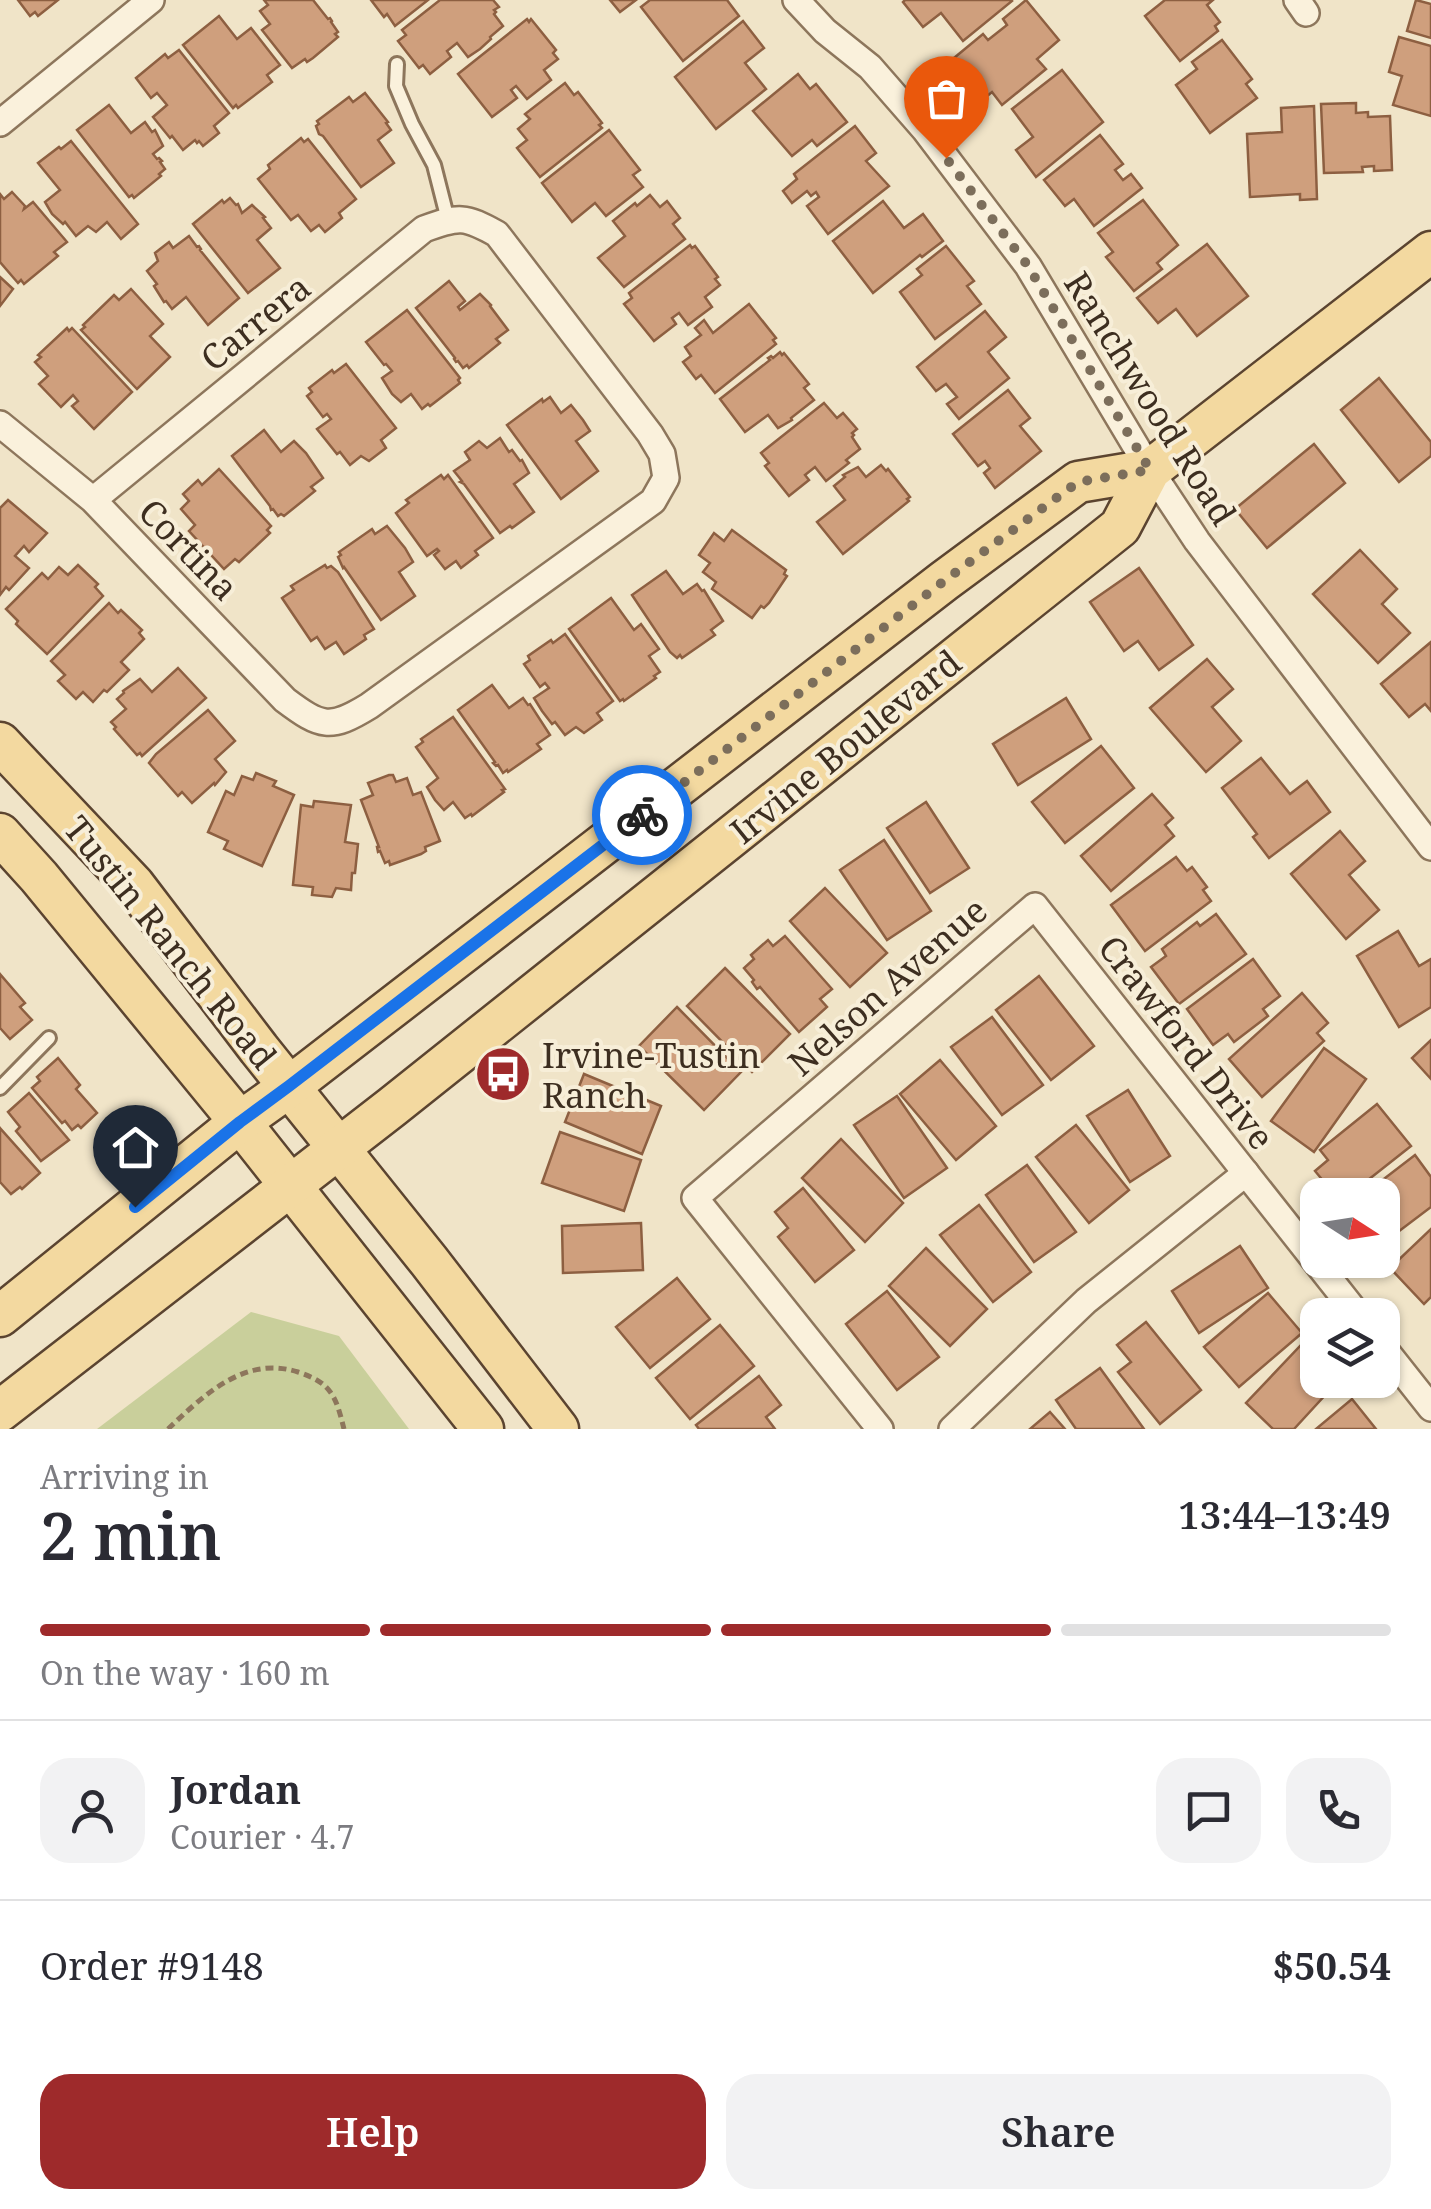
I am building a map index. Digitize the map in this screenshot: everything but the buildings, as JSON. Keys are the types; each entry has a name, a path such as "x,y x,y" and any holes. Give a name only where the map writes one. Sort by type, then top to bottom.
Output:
{"main road":[{"name":"Irvine Boulevard","path":"0,1410 291,1187 1120,527 1150,470 1431,252"},
{"name":"Irvine Boulevard","path":"0,1316 240,1122 1078,482 1150,470"},
{"name":"Tustin Ranch Road","path":"0,744 134,885 558,1429"},
{"name":"Tustin Ranch Road","path":"0,834 240,1122 483,1429"}],"street":[{"path":"0,123 151,0"},
{"name":"Ranchwood Road","path":"796,0 825,30 870,66 925,130 1028,266 1150,470 1198,541 1430,844"},
{"name":"Cortina","path":"0,424 93,500 285,700 324,723 347,720 653,502 666,478 662,454 650,434 518,259 498,234 460,220"},
{"name":"Carrera","path":"93,500 424,229 460,220"},
{"name":"Crawford Drive","path":"1035,906 1345,1298"},
{"name":"Nelson Avenue","path":"880,1429 695,1198 1035,906"},
{"path":"952,1429 1086,1301 1246,1172"},
{"path":"1400,1369 1431,1408"}],"lane":[{"path":"397,64 396,86 460,220"},
{"path":"0,1088 48,1038"}],"path":[{"path":"168,1429 194,1404 242,1372 279,1366 310,1376 332,1391 344,1429"}],"green space":[{"path":"251,1312 339,1336 409,1429 97,1429"}],"way so far":[{"path":"642,815 1078,482 1150,470 1028,266 946,158"}],"place":[{"name":"Irvine-Tustin Ranch","path":"503,1074"}],"route":[{"path":"135,1207 240,1122 642,815"}]}
